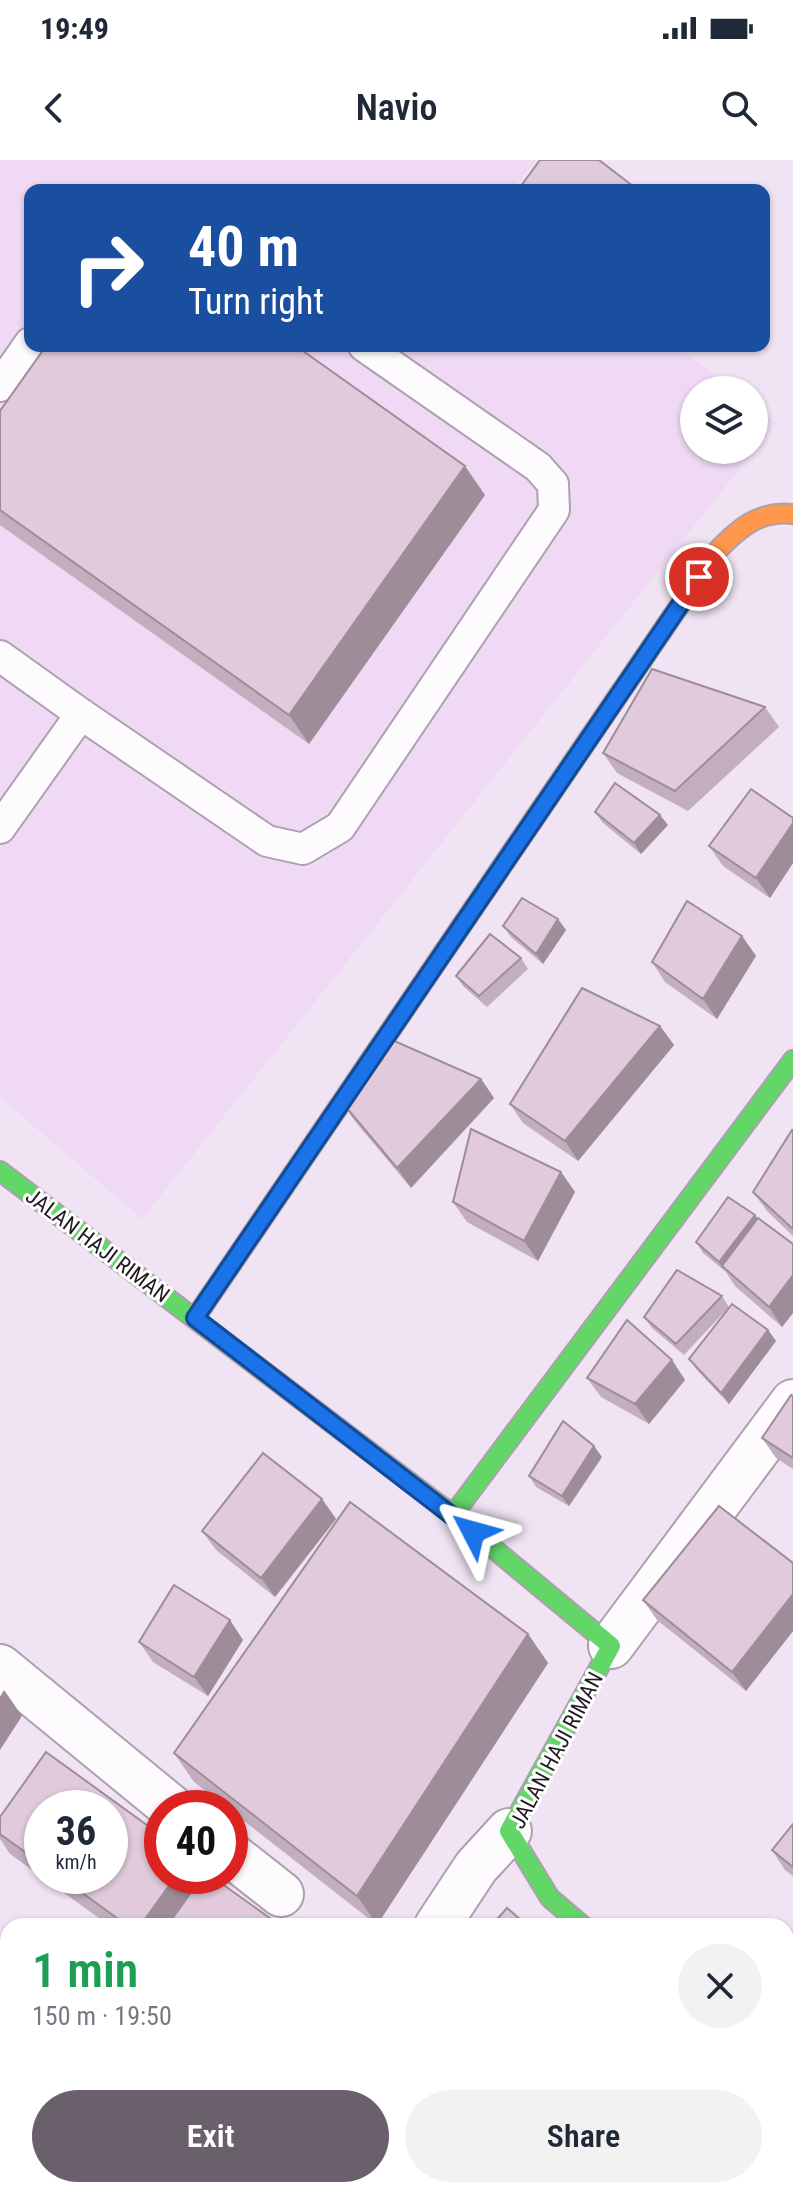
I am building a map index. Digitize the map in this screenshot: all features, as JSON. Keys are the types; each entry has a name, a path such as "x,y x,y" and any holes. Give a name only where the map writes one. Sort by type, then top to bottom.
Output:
{"street":[{"path":"195,1318 716,552 745,522 780,511 793,514"},
{"path":"453,1515 793,1060"},
{"name":"JALAN HAJI RIMAN","path":"0,1171 453,1515 611,1646"},
{"name":"JALAN HAJI RIMAN","path":"574,1918 550,1898 509,1831 611,1646 793,1402"},
{"path":"0,1667 150,1790"},
{"path":"442,1918 476,1867 509,1831"},
{"path":"248,1868 281,1894"}],"lane":[{"path":"0,386 24,352"},
{"path":"0,656 267,841 303,849 340,827 554,510 553,484 538,467 373,352"},
{"path":"0,828 81,714"}],"shaded area":[{"path":"0,160 537,160 516,184 24,184 24,352 685,352 716,376 680,376 680,464 743,464 142,1219 0,1097"},
{"path":"768,416 776,423 768,433"}],"building":[{"path":"540,160 599,160 630,184 522,184"},
{"path":"42,352 304,352 465,466 289,715 0,510 0,411"},
{"path":"652,669 765,707 675,791 603,753"},
{"path":"615,783 660,815 634,843 595,812"},
{"path":"751,789 793,818 793,823 756,878 709,846"},
{"path":"522,898 558,919 536,954 503,926"},
{"path":"687,901 742,936 703,999 652,962"},
{"path":"490,934 521,958 479,996 456,976"},
{"path":"582,988 660,1026 565,1141 510,1104"},
{"path":"383,1036 481,1079 397,1168 340,1100"},
{"path":"471,1129 561,1172 524,1241 453,1202"},
{"path":"793,1130 793,1229 753,1192"},
{"path":"728,1197 755,1215 719,1262 696,1242"},
{"path":"758,1218 793,1244 793,1275 769,1307 722,1266"},
{"path":"677,1270 722,1296 676,1344 644,1317"},
{"path":"732,1304 768,1330 721,1393 689,1359"},
{"path":"627,1320 672,1360 635,1404 587,1378"},
{"path":"793,1396 793,1458 762,1438"},
{"path":"563,1421 594,1446 562,1496 529,1476"},
{"path":"263,1453 322,1499 261,1578 202,1531"},
{"path":"350,1502 528,1634 357,1896 248,1811 248,1790 221,1790 174,1753"},
{"path":"719,1506 793,1563 793,1594 732,1672 643,1600"},
{"path":"174,1585 230,1620 194,1677 139,1642"},
{"path":"46,1752 98,1790 24,1790 24,1851 0,1834 0,1817"},
{"path":"128,1811 144,1823 144,1894 163,1894 146,1918 117,1918 84,1894 128,1894"},
{"path":"793,1824 793,1867 772,1850"},
{"path":"190,1894 236,1894 270,1918 173,1918"},
{"path":"507,1908 519,1918 498,1918"}],"traffic: fast":[{"path":"195,1318 534,819"},
{"path":"453,1515 793,1060"},
{"path":"0,1171 453,1515 611,1646 509,1831 550,1898 574,1918"}],"traffic: slow":[{"path":"534,819 716,552 759,518 793,514"}],"route":[{"path":"473,1532 195,1318 699,577"}]}
